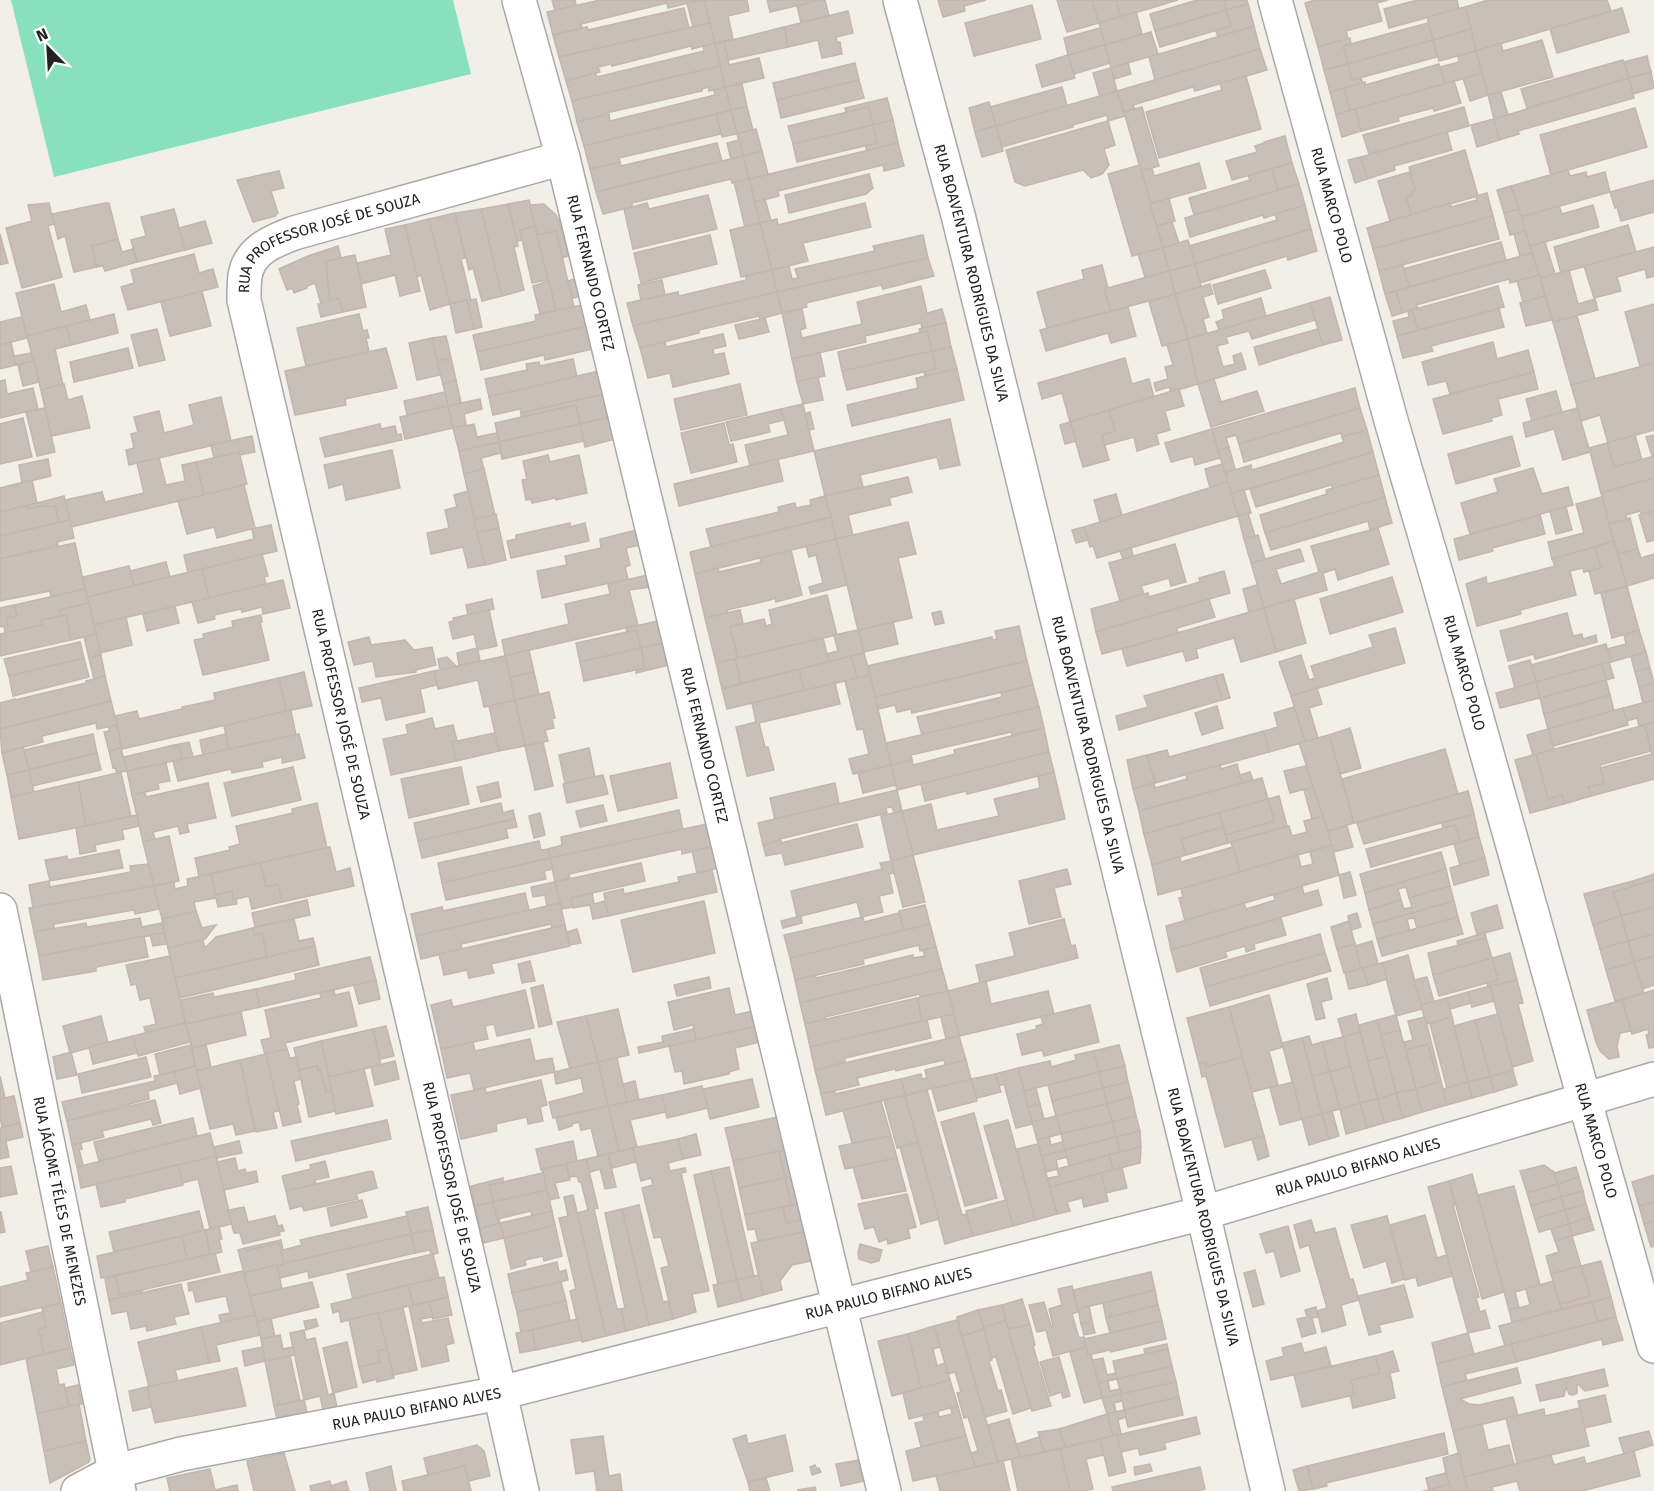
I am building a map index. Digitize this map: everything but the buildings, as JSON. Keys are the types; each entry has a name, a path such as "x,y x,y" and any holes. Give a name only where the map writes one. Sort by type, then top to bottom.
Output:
{"street":[{"name":"RUA FERNANDO CORTEZ","path":"519,0 563,158 884,1491"},
{"name":"RUA BOAVENTURA RODRIGUES DA SILVA","path":"900,0 958,215 1203,1213 1268,1491"},
{"name":"RUA MARCO POLO","path":"1275,0 1389,412 1654,1346"},
{"name":"RUA PROFESSOR JOSÉ DE SOUZA","path":"522,1491 501,1393 244,300 245,274 253,257 268,243 294,233 563,158"},
{"name":"RUA JÁCOME TÉLES DE MENEZES","path":"2,928 117,1481"},
{"name":"RUA PAULO BIFANO ALVES","path":"78,1491 117,1481 181,1454 501,1393 1203,1213 1654,1079"}],"green space":[{"path":"11,0 453,0 471,74 54,177"}]}
